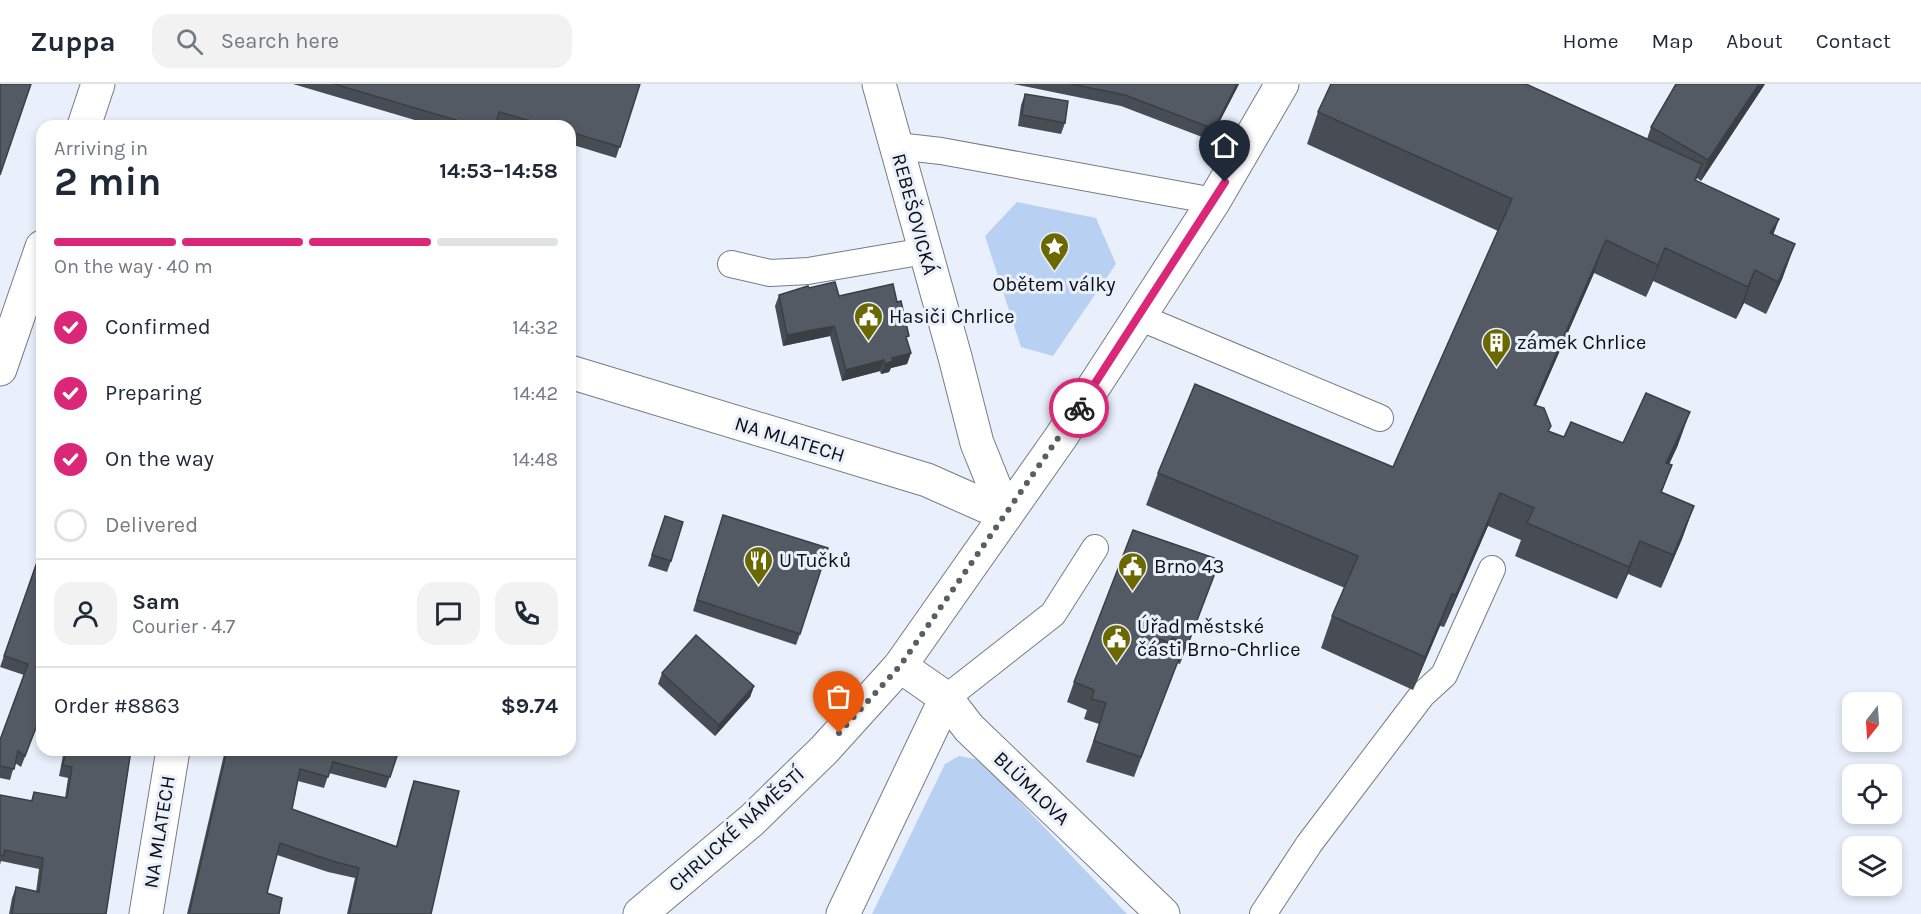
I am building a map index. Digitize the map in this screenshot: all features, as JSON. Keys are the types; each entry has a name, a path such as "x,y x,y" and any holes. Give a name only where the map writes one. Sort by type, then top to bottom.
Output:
{"street":[{"path":"86,120 98,84"},
{"name":"REBEŠOVICKÁ","path":"879,84 977,443 1006,515"},
{"name":"CHRLICKÉ NÁMĚSTÍ","path":"640,914 752,820 824,750 900,666 1061,437 1214,201 1282,84"},
{"path":"0,369 36,264"},
{"name":"NA MLATECH","path":"576,374 927,480 1006,515"},
{"name":"BLÜMLOVA","path":"900,666 946,698 969,728 1162,914"},
{"path":"843,914 946,698"},
{"name":"NA MLATECH","path":"146,914 172,756"}],"lane":[{"path":"897,146 952,153 1214,201"},
{"path":"731,264 770,273 808,271 925,251"},
{"path":"1139,317 1380,418"},
{"path":"946,698 1053,614 1095,548"},
{"path":"1263,914 1309,844 1422,695 1444,675 1492,569"}],"shaded area":[{"path":"1017,202 1096,218 1116,264 1053,356 1021,347 985,236"},
{"path":"959,756 980,760 1127,914 872,914 945,764"}],"building":[{"path":"0,84 31,84 0,175"},
{"path":"334,84 640,84 620,147 576,134 576,120 527,120 499,112 497,120 456,120"},
{"path":"1071,84 1237,84 1214,129 1125,95"},
{"name":"zámek Chrlice","path":"1331,84 1526,84 1702,164 1695,180 1779,219 1770,233 1795,244 1778,282 1755,270 1748,287 1665,248 1658,265 1606,240 1534,405 1544,408 1551,426 1548,431 1564,437 1571,422 1623,443 1646,393 1690,412 1666,463 1672,465 1661,492 1694,506 1673,555 1640,541 1629,567 1527,523 1534,508 1500,493 1456,595 1452,594 1425,657 1332,616 1358,556 1158,473 1195,384 1393,467 1512,199 1318,112"},
{"path":"1676,84 1759,84 1708,160 1651,127"},
{"path":"1025,94 1068,101 1065,123 1022,115"},
{"name":"Hasiči Chrlice","path":"835,282 839,296 893,284 897,302 901,301 909,336 906,337 911,353 892,358 893,361 885,364 884,360 846,370 834,326 787,335 779,295 808,286 809,288"},
{"name":"U Tučků","path":"723,515 828,548 800,634 697,600"},
{"path":"665,516 683,522 671,561 652,555"},
{"name":"Úřad městské části Brno-Chrlice","path":"1133,530 1220,560 1188,644 1172,638 1170,643 1160,639 1157,647 1180,656 1141,757 1094,741 1106,703 1092,699 1094,690 1074,682"},
{"path":"36,565 36,728 25,756 18,751 14,769 0,766 0,740 28,664 4,656"},
{"path":"696,635 754,686 719,725 662,673"},
{"path":"65,756 130,756 106,914 12,914 16,887 39,892 43,858 5,850 3,856 0,855 0,795 32,801 34,792 67,798 72,767 63,765"},
{"path":"226,756 397,756 390,777 333,762 328,777 300,769 292,809 397,847 414,781 459,791 431,914 349,914 359,868 280,843 267,893 282,898 279,914 189,914"}],"way so far":[{"path":"839,733 900,666 1079,408"}],"place":[{"name":"Obětem války","path":"1054,272"},
{"name":"Hasiči Chrlice","path":"868,342"},
{"name":"zámek Chrlice","path":"1496,368"},
{"name":"U Tučků","path":"758,586"},
{"name":"Brno 43","path":"1133,592"},
{"name":"Úřad městské části Brno-Chrlice","path":"1116,664"}],"route":[{"path":"1079,408 1225,182"}]}
